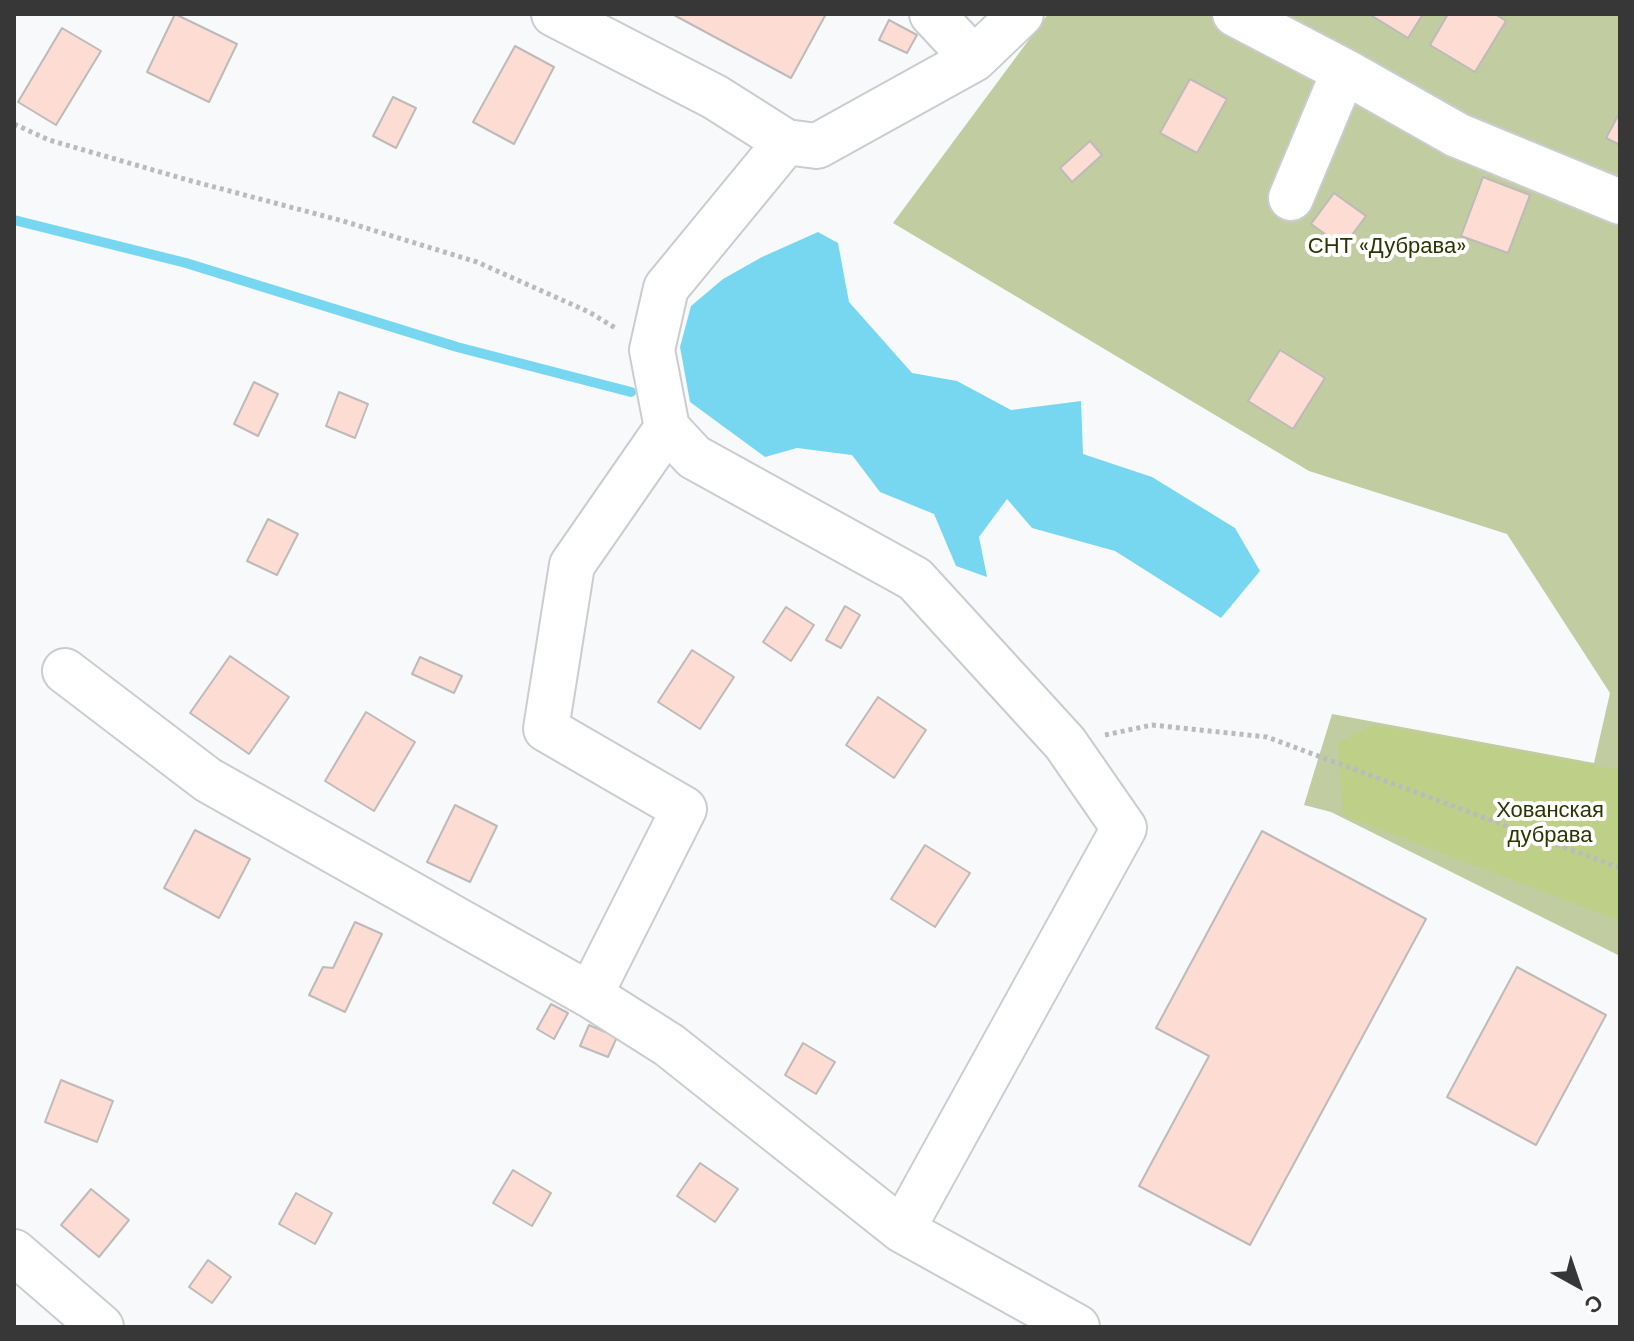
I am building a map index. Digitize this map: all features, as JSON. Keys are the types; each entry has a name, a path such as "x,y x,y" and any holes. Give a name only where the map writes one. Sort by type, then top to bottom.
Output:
{"street":[{"path":"554,14 715,97 786,142 817,146 974,59 1021,14"},
{"path":"932,14 974,59"},
{"path":"1235,14 1457,135 1620,202"},
{"path":"1291,198 1344,71"},
{"path":"786,142 666,288 652,350 667,428 694,457 915,579 1065,743 1124,828 902,1230"},
{"path":"590,995 684,809 546,729 572,565 667,428"},
{"path":"65,671 208,780 590,995 669,1045 902,1230 1077,1327"},
{"path":"14,1252 101,1327"}],"path":[{"path":"14,124 49,140 343,221 477,262 589,312 652,350"},
{"path":"1065,743 1152,725 1267,737 1620,868"}],"green space":[{"name":"СНТ «Дубрава»","path":"1048,14 1620,14 1620,956 1331,812 1304,805 1332,714 1594,763 1610,693 1507,534 1309,471 893,223"},
{"name":"Хованская дубрава","path":"1374,725 1620,770 1620,921 1343,815 1338,743"}],"water":[{"path":"818,232 838,243 849,302 912,373 957,381 1011,410 1081,401 1083,454 1152,477 1235,528 1260,571 1221,618 1115,551 1032,528 1007,499 979,537 987,577 956,566 934,514 880,492 852,455 797,448 765,457 690,402 680,347 691,306 723,279 762,257"}],"building":[{"path":"175,14 237,44 209,102 147,72"},
{"path":"672,14 826,14 791,78"},
{"path":"1369,14 1423,14 1408,38"},
{"path":"1448,14 1495,14 1506,21 1475,72 1430,45"},
{"path":"889,20 917,35 907,53 879,40"},
{"path":"62,28 101,51 56,125 18,102"},
{"path":"515,46 554,67 514,144 473,122"},
{"path":"1190,79 1227,99 1197,153 1160,133"},
{"path":"393,97 416,108 396,148 373,136"},
{"path":"1620,112 1620,145 1606,138"},
{"path":"1090,141 1102,155 1072,182 1060,168"},
{"path":"1483,177 1530,195 1508,253 1461,236"},
{"path":"1334,193 1366,216 1343,247 1311,224"},
{"path":"1280,350 1325,378 1293,429 1248,401"},
{"path":"254,382 278,394 258,436 234,424"},
{"path":"339,392 368,404 355,438 326,426"},
{"path":"268,519 298,534 277,575 247,561"},
{"path":"845,606 860,615 841,648 826,640"},
{"path":"786,607 814,625 791,661 763,642"},
{"path":"692,650 734,677 700,729 658,702"},
{"path":"230,656 289,697 249,754 190,713"},
{"path":"420,657 462,676 454,693 412,674"},
{"path":"878,697 926,730 894,778 846,745"},
{"path":"366,712 415,742 374,811 325,781"},
{"path":"455,805 497,826 470,882 427,862"},
{"path":"195,830 250,859 219,918 164,888"},
{"path":"1262,831 1426,919 1250,1245 1139,1186 1209,1056 1156,1028"},
{"path":"925,845 970,873 935,927 891,899"},
{"path":"355,922 382,934 345,1012 309,995 323,967 333,968"},
{"path":"1517,967 1606,1015 1536,1145 1447,1097"},
{"path":"551,1004 568,1013 554,1039 537,1029"},
{"path":"589,1025 617,1037 608,1057 580,1046"},
{"path":"803,1043 835,1062 816,1094 785,1075"},
{"path":"61,1080 113,1101 97,1142 45,1122"},
{"path":"700,1163 738,1189 715,1222 677,1196"},
{"path":"513,1170 551,1193 532,1226 493,1203"},
{"path":"91,1189 129,1220 99,1257 61,1225"},
{"path":"296,1193 332,1213 315,1244 279,1224"},
{"path":"208,1260 231,1277 212,1303 189,1287"}],"waterway":[{"path":"14,220 186,263 457,347 631,392"}]}
